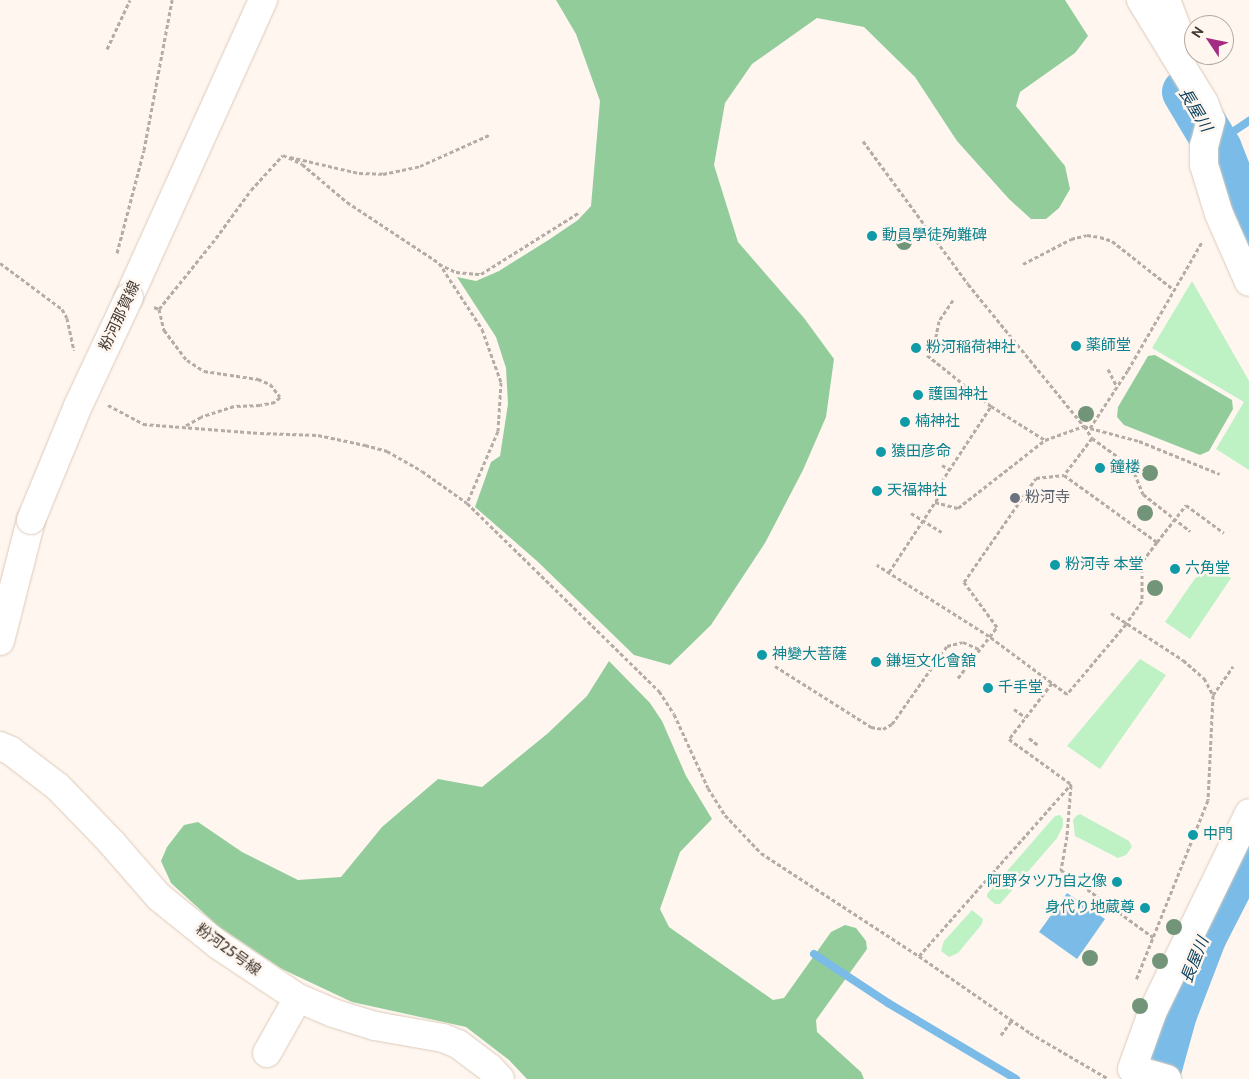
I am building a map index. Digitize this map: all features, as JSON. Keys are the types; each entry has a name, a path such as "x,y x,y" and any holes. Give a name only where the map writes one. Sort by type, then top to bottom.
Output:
{"street":[{"name":"粉河那賀線","path":"0,641 31,520 78,406 134,288 263,0"},
{"path":"1141,0 1194,87 1211,120 1204,146 1204,165 1219,214 1249,282"},
{"path":"1166,0 1191,64 1194,87"},
{"name":"粉河25号線","path":"0,746 11,751 58,787 112,843 159,897 217,944 298,998 332,1013 375,1026 443,1038 458,1044 490,1068 500,1079"},
{"path":"1156,1076 1132,1069 1152,1013 1249,813"},
{"path":"267,1053 298,998"}],"path":[{"path":"107,49 130,0"},
{"path":"172,0 144,150 116,257 134,288 159,309 164,330 187,360 204,371 258,379 270,384 280,397 275,402 260,405 234,406 201,417 185,426"},
{"path":"282,155 359,173 383,174 420,166 489,135"},
{"path":"863,141 968,284 1092,438 1132,467 1143,494 1190,531"},
{"path":"159,309 216,238 251,190 282,155"},
{"path":"282,155 302,164 347,202 439,263 456,272 481,274 580,212"},
{"path":"1090,428 1117,388 1173,289 1219,214"},
{"path":"1023,264 1071,239 1087,235 1100,236 1112,241 1173,289"},
{"path":"0,263 62,309 68,318 75,354"},
{"path":"439,263 482,329 501,382 498,431 467,503"},
{"path":"953,300 939,321 935,342 927,355 991,406 1045,440"},
{"path":"1108,369 1117,388"},
{"path":"104,400 109,407 143,424 185,426 260,434 318,435 387,451 422,471 467,503 658,691 674,714 708,788 725,815 761,853 919,956 1012,1020 1108,1079"},
{"path":"889,572 942,490 938,487 991,406"},
{"path":"935,502 958,508 1045,440 1084,426 1139,441 1220,474"},
{"path":"1064,475 1092,438"},
{"path":"942,465 950,470"},
{"path":"958,678 997,626 964,582 1036,478 1064,475 1157,542"},
{"path":"877,565 989,636 1067,694 1126,624 1142,601 1142,562 1186,505 1224,533"},
{"path":"911,513 941,532"},
{"path":"1111,613 1183,660 1204,678 1213,695 1208,800 1173,888"},
{"path":"775,666 871,727 883,729 892,724 947,646 963,642 979,650"},
{"path":"1213,695 1234,666"},
{"path":"1052,683 1009,739 1071,784"},
{"path":"1014,709 1026,717"},
{"path":"1029,738 1038,745"},
{"path":"919,956 1071,784"},
{"path":"1071,784 1067,836 1061,870 1153,937"},
{"path":"1000,1035 1012,1020"}],"green space":[{"path":"556,0 1065,0 1088,36 1075,53 1020,92 1016,106 1065,166 1070,189 1059,208 1046,219 1031,219 1009,199 957,141 915,77 864,27 817,18 752,64 725,103 714,165 738,242 804,318 834,359 826,417 803,470 765,543 711,625 670,665 634,655 537,561 475,507 491,462 500,456 508,404 506,368 496,337 457,277 476,281 499,271 578,220 591,206 600,101 576,34"},
{"path":"1192,281 1249,381 1249,470 1216,449 1244,402 1152,348"},
{"path":"1155,355 1232,400 1233,409 1209,451 1200,455 1124,425 1117,417 1118,407 1148,356"},
{"path":"1207,561 1231,578 1190,639 1165,622"},
{"path":"1140,659 1166,675 1100,769 1067,746"},
{"path":"609,661 650,703 662,721 686,776 712,819 680,852 660,909 669,927 773,1000 784,998 831,932 845,925 856,928 866,941 867,949 816,1020 817,1032 861,1072 864,1079 527,1079 509,1060 466,1027 352,1002 282,969 218,926 171,883 161,861 167,847 184,825 198,822 242,852 298,880 341,877 382,827 438,779 482,787 547,734 587,696"},
{"path":"1080,814 1129,841 1132,847 1126,855 1118,858 1075,836 1073,820"},
{"path":"1060,815 1063,819 1063,826 1057,838 1000,904 995,904 987,897 987,894 1055,816"},
{"path":"972,910 983,919 982,924 958,953 949,957 941,951 944,941"}],"water":[{"path":"1067,893 1105,919 1077,959 1039,932"}],"waterway":[{"name":"長屋川","path":"1185,92 1219,149 1249,225"},
{"path":"1219,149 1231,133 1249,121"},
{"name":"長屋川","path":"1156,1079 1174,1014 1204,936 1249,848"},
{"path":"814,954 888,1003 1016,1079"}],"place":[{"name":"動員學徒殉難碑","path":"872,236"},
{"name":"薬師堂","path":"1076,346"},
{"name":"粉河稲荷神社","path":"916,348"},
{"name":"護国神社","path":"918,395"},
{"name":"楠神社","path":"905,422"},
{"name":"猿田彦命","path":"881,452"},
{"name":"鐘楼","path":"1100,468"},
{"name":"天福神社","path":"877,491"},
{"name":"粉河寺","path":"1015,498"},
{"name":"粉河寺 本堂","path":"1055,565"},
{"name":"六角堂","path":"1175,569"},
{"name":"神變大菩薩","path":"762,655"},
{"name":"鎌垣文化會舘","path":"876,662"},
{"name":"千手堂","path":"988,688"},
{"name":"中門","path":"1193,835"},
{"name":"阿野タツ乃自之像","path":"1117,882"},
{"name":"身代り地蔵尊","path":"1145,908"}]}
